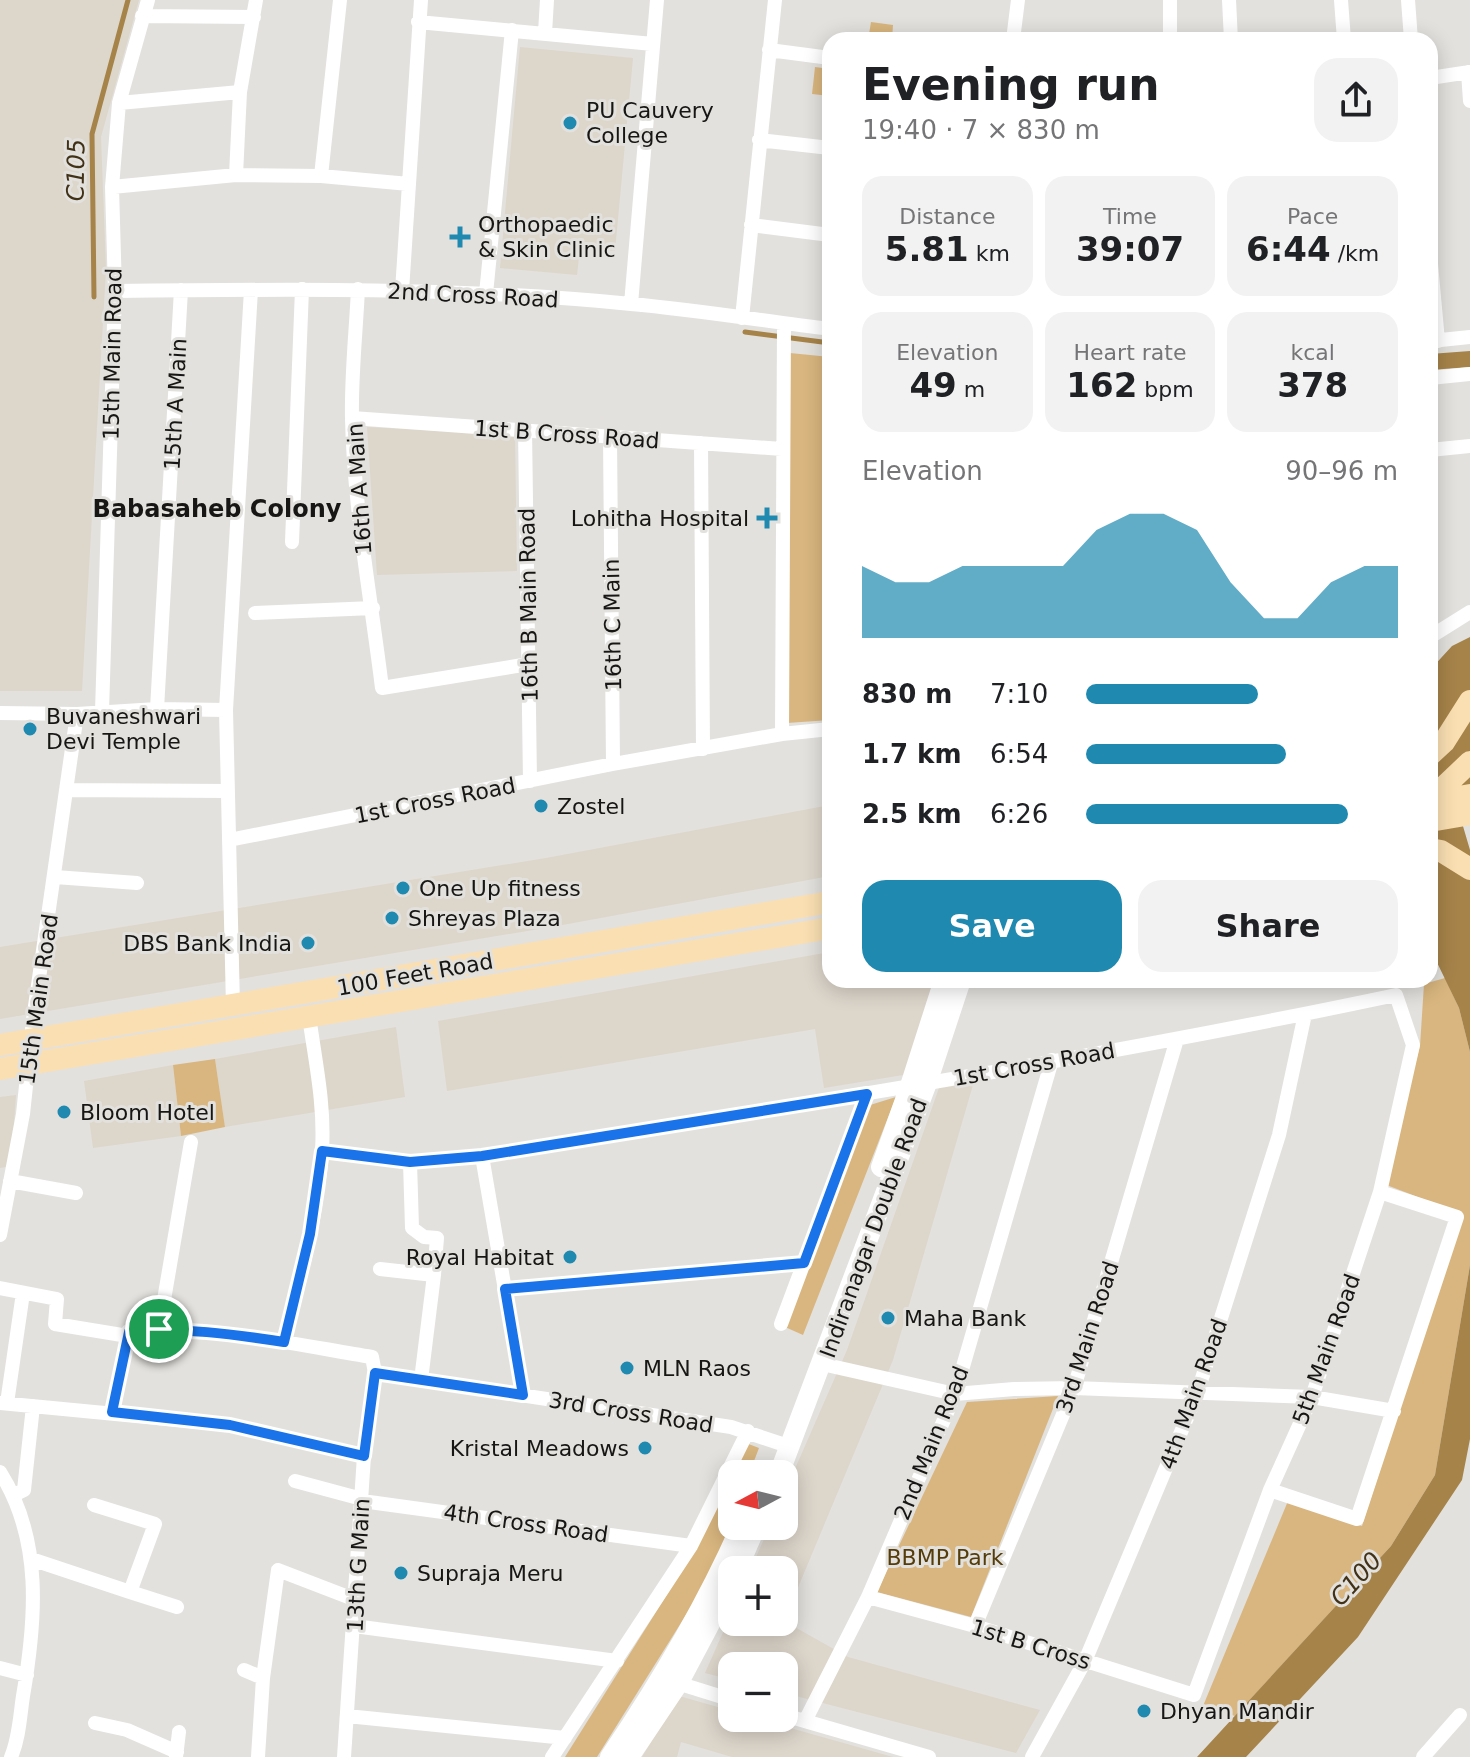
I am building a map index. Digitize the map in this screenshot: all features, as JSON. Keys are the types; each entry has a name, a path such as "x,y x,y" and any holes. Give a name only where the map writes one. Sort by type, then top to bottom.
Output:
{"main road":[{"path":"1438,748 1470,701"},
{"path":"1438,793 1470,762"},
{"path":"1438,800 1470,795"},
{"path":"1438,820 1470,814"},
{"path":"1438,852 1470,869"},
{"name":"100 Feet Road","path":"0,1045 822,903"},
{"name":"100 Feet Road","path":"0,1069 822,929"}],"street":[{"name":"15th Main Road","path":"102,712 115,291 112,187 119,103 148,0"},
{"path":"236,175 240,92 256,0"},
{"path":"321,176 340,0"},
{"path":"402,291 421,0"},
{"path":"545,33 547,0"},
{"path":"631,304 657,0"},
{"path":"742,318 775,0"},
{"path":"1014,32 1018,0"},
{"path":"1170,0 1170,32"},
{"path":"1229,0 1231,32"},
{"path":"1341,0 1343,32"},
{"path":"1408,0 1410,32"},
{"path":"142,16 254,17"},
{"path":"418,22 653,44"},
{"path":"486,294 512,30"},
{"path":"769,50 822,57"},
{"path":"1438,77 1469,72 1470,101"},
{"path":"119,103 240,92"},
{"path":"759,140 822,147"},
{"path":"112,187 236,175 321,176 409,184"},
{"path":"751,225 822,234"},
{"path":"292,542 302,289"},
{"name":"2nd Cross Road","path":"115,291 358,289 486,294 631,304 742,318 785,329 822,329"},
{"name":"16th A Main","path":"358,289 352,418 365,570 373,608 382,688 529,664"},
{"name":"15th A Main","path":"157,709 181,290"},
{"path":"233,1006 226,710 251,290"},
{"path":"782,734 785,329"},
{"path":"1438,341 1470,337"},
{"path":"1438,377 1470,374"},
{"name":"1st B Cross Road","path":"352,418 782,449"},
{"name":"16th B Main Road","path":"525,429 530,781"},
{"name":"16th C Main","path":"610,437 613,764"},
{"path":"701,443 703,749"},
{"path":"1438,449 1470,446"},
{"path":"255,613 373,608"},
{"path":"1438,632 1470,612"},
{"path":"0,713 226,710"},
{"name":"15th Main Road","path":"0,1235 29,1065 77,714"},
{"name":"1st Cross Road","path":"229,840 613,764 822,730"},
{"path":"68,790 228,791"},
{"path":"55,877 137,883"},
{"name":"Indiranagar Double Road","path":"775,1460 785,1445 822,1364 919,1085 942,988"},
{"name":"Indiranagar Double Road","path":"782,1460 919,1085 958,988"},
{"name":"1st Cross Road","path":"322,1151 410,1162 482,1156 919,1085 1177,1039 1396,995"},
{"name":"5th Main Road","path":"1194,1695 1270,1490 1312,1397 1380,1192 1413,1045 1396,995"},
{"name":"4th Main Road","path":"1032,1757 1085,1661 1197,1394 1279,1135 1305,1014"},
{"path":"284,1342 310,1234 322,1151 321,1101 309,1016"},
{"name":"3rd Main Road","path":"975,1626 1074,1388 1177,1039"},
{"name":"2nd Main Road","path":"805,1721 868,1597 955,1394 1052,1060"},
{"path":"781,1324 867,1094"},
{"path":"159,1329 191,1142"},
{"path":"482,1156 523,1395"},
{"path":"410,1162 412,1228 424,1237 437,1238 421,1380"},
{"path":"10,1181 76,1193"},
{"path":"1270,1490 1357,1519 1457,1217 1380,1192"},
{"path":"505,1289 804,1263"},
{"path":"380,1269 434,1275"},
{"path":"0,1288 57,1299 55,1324 128,1336"},
{"path":"23,1293 3,1403 230,1425 364,1456"},
{"path":"112,1412 129,1332 159,1329 206,1331 284,1342 372,1357 375,1373"},
{"path":"822,1364 955,1394 1074,1388 1312,1397 1394,1411"},
{"name":"3rd Cross Road","path":"375,1373 748,1431 785,1445"},
{"name":"13th G Main","path":"344,1757 364,1456 375,1373"},
{"path":"14,1495 24,1490 33,1406"},
{"path":"552,1757 691,1546 748,1431"},
{"path":"0,1472 14,1495 31,1559 35,1609 27,1675 9,1750"},
{"name":"4th Cross Road","path":"295,1481 362,1500 691,1546"},
{"path":"94,1505 155,1524 130,1592"},
{"path":"610,1757 671,1680 735,1540"},
{"path":"31,1559 177,1607"},
{"path":"258,1757 263,1678 278,1570 356,1600"},
{"name":"1st B Cross","path":"868,1597 975,1626 1194,1695"},
{"path":"629,1757 671,1680 718,1604"},
{"path":"354,1626 617,1661"},
{"path":"0,1668 27,1675"},
{"path":"244,1670 263,1678"},
{"path":"671,1680 718,1695"},
{"path":"1423,1757 1460,1715"},
{"path":"347,1716 565,1738"},
{"path":"798,1719 929,1757"},
{"path":"95,1723 127,1730 177,1754 179,1732"}],"shaded area":[{"path":"0,0 139,0 101,137 106,269 82,691 0,691"},
{"name":"PU Cauvery College","path":"520,47 633,58 615,251 580,248 577,275 500,268"},
{"path":"1470,351 1470,367 1438,369 1438,353"},
{"path":"367,427 515,435 517,571 377,575"},
{"path":"1470,637 1470,789 1455,799 1470,850 1470,1052 1459,1008 1438,965 1438,661 1452,646"},
{"path":"822,806 822,877 557,926 0,1019 0,947 546,858"},
{"path":"822,953 822,988 935,988 909,1074 824,1088 815,1029 447,1091 438,1021"},
{"path":"396,1027 405,1097 225,1127 215,1059"},
{"path":"173,1065 181,1136 93,1148 84,1081"},
{"path":"975,1078 893,1360 798,1587 798,1556 756,1556 764,1540 798,1540 798,1462 847,1350 940,1085"},
{"path":"16,1095 11,1166 0,1168 0,1097"},
{"path":"1470,1265 1470,1439 1462,1480 1358,1637 1246,1757 1197,1757 1391,1546 1435,1475"},
{"path":"798,1629 848,1657 1040,1710 1016,1753 798,1697 798,1652 718,1652 718,1676 705,1673 721,1636 798,1636"},
{"path":"679,1696 718,1707 718,1732 798,1730 893,1757 732,1757 681,1742 677,1757 642,1757"}],"green space":[{"path":"871,22 893,25 893,32 869,32"},
{"path":"815,67 822,68 822,95 812,94"},
{"path":"790,353 822,356 822,721 787,723"},
{"path":"1445,978 1459,1008 1470,1052 1470,1265 1435,1475 1391,1546 1235,1716 1203,1706 1288,1501 1362,1526 1462,1214 1384,1184 1420,1046 1424,988 1438,988 1438,980"},
{"path":"215,1059 225,1127 181,1136 173,1065"},
{"path":"896,1097 803,1335 785,1327 870,1105"},
{"name":"BBMP Park","path":"1058,1396 971,1617 877,1592 967,1402"},
{"path":"746,1443 759,1448 754,1460 738,1460"},
{"path":"718,1500 718,1540 724,1540 711,1575 597,1757 565,1757 688,1561"}],"waterway":[{"name":"C105","path":"94,297 92,134 128,0"},
{"name":"C105","path":"745,332 822,342"}],"place":[{"name":"PU Cauvery College","path":"570,123"},
{"name":"Orthopaedic & Skin Clinic","path":"460,237"},
{"name":"Lohitha Hospital","path":"767,518"},
{"name":"Buvaneshwari Devi Temple","path":"30,729"},
{"name":"Zostel","path":"541,806"},
{"name":"One Up fitness","path":"403,888"},
{"name":"Shreyas Plaza","path":"392,918"},
{"name":"DBS Bank India","path":"308,943"},
{"name":"Bloom Hotel","path":"64,1112"},
{"name":"Royal Habitat","path":"570,1257"},
{"name":"Maha Bank","path":"888,1318"},
{"name":"MLN Raos","path":"627,1368"},
{"name":"Kristal Meadows","path":"645,1448"},
{"name":"Supraja Meru","path":"401,1573"},
{"name":"Dhyan Mandir","path":"1144,1711"}],"district":[{"name":"Babasaheb Colony","path":"217,509"}],"route":[{"path":"867,1094 804,1263 505,1289 523,1395 375,1373 364,1456 230,1425 112,1412 129,1332 159,1329 206,1331 284,1342 310,1234 322,1151 410,1162 482,1156 867,1094"}],"water label":[{"name":"C100","path":"1356,1579"}]}
